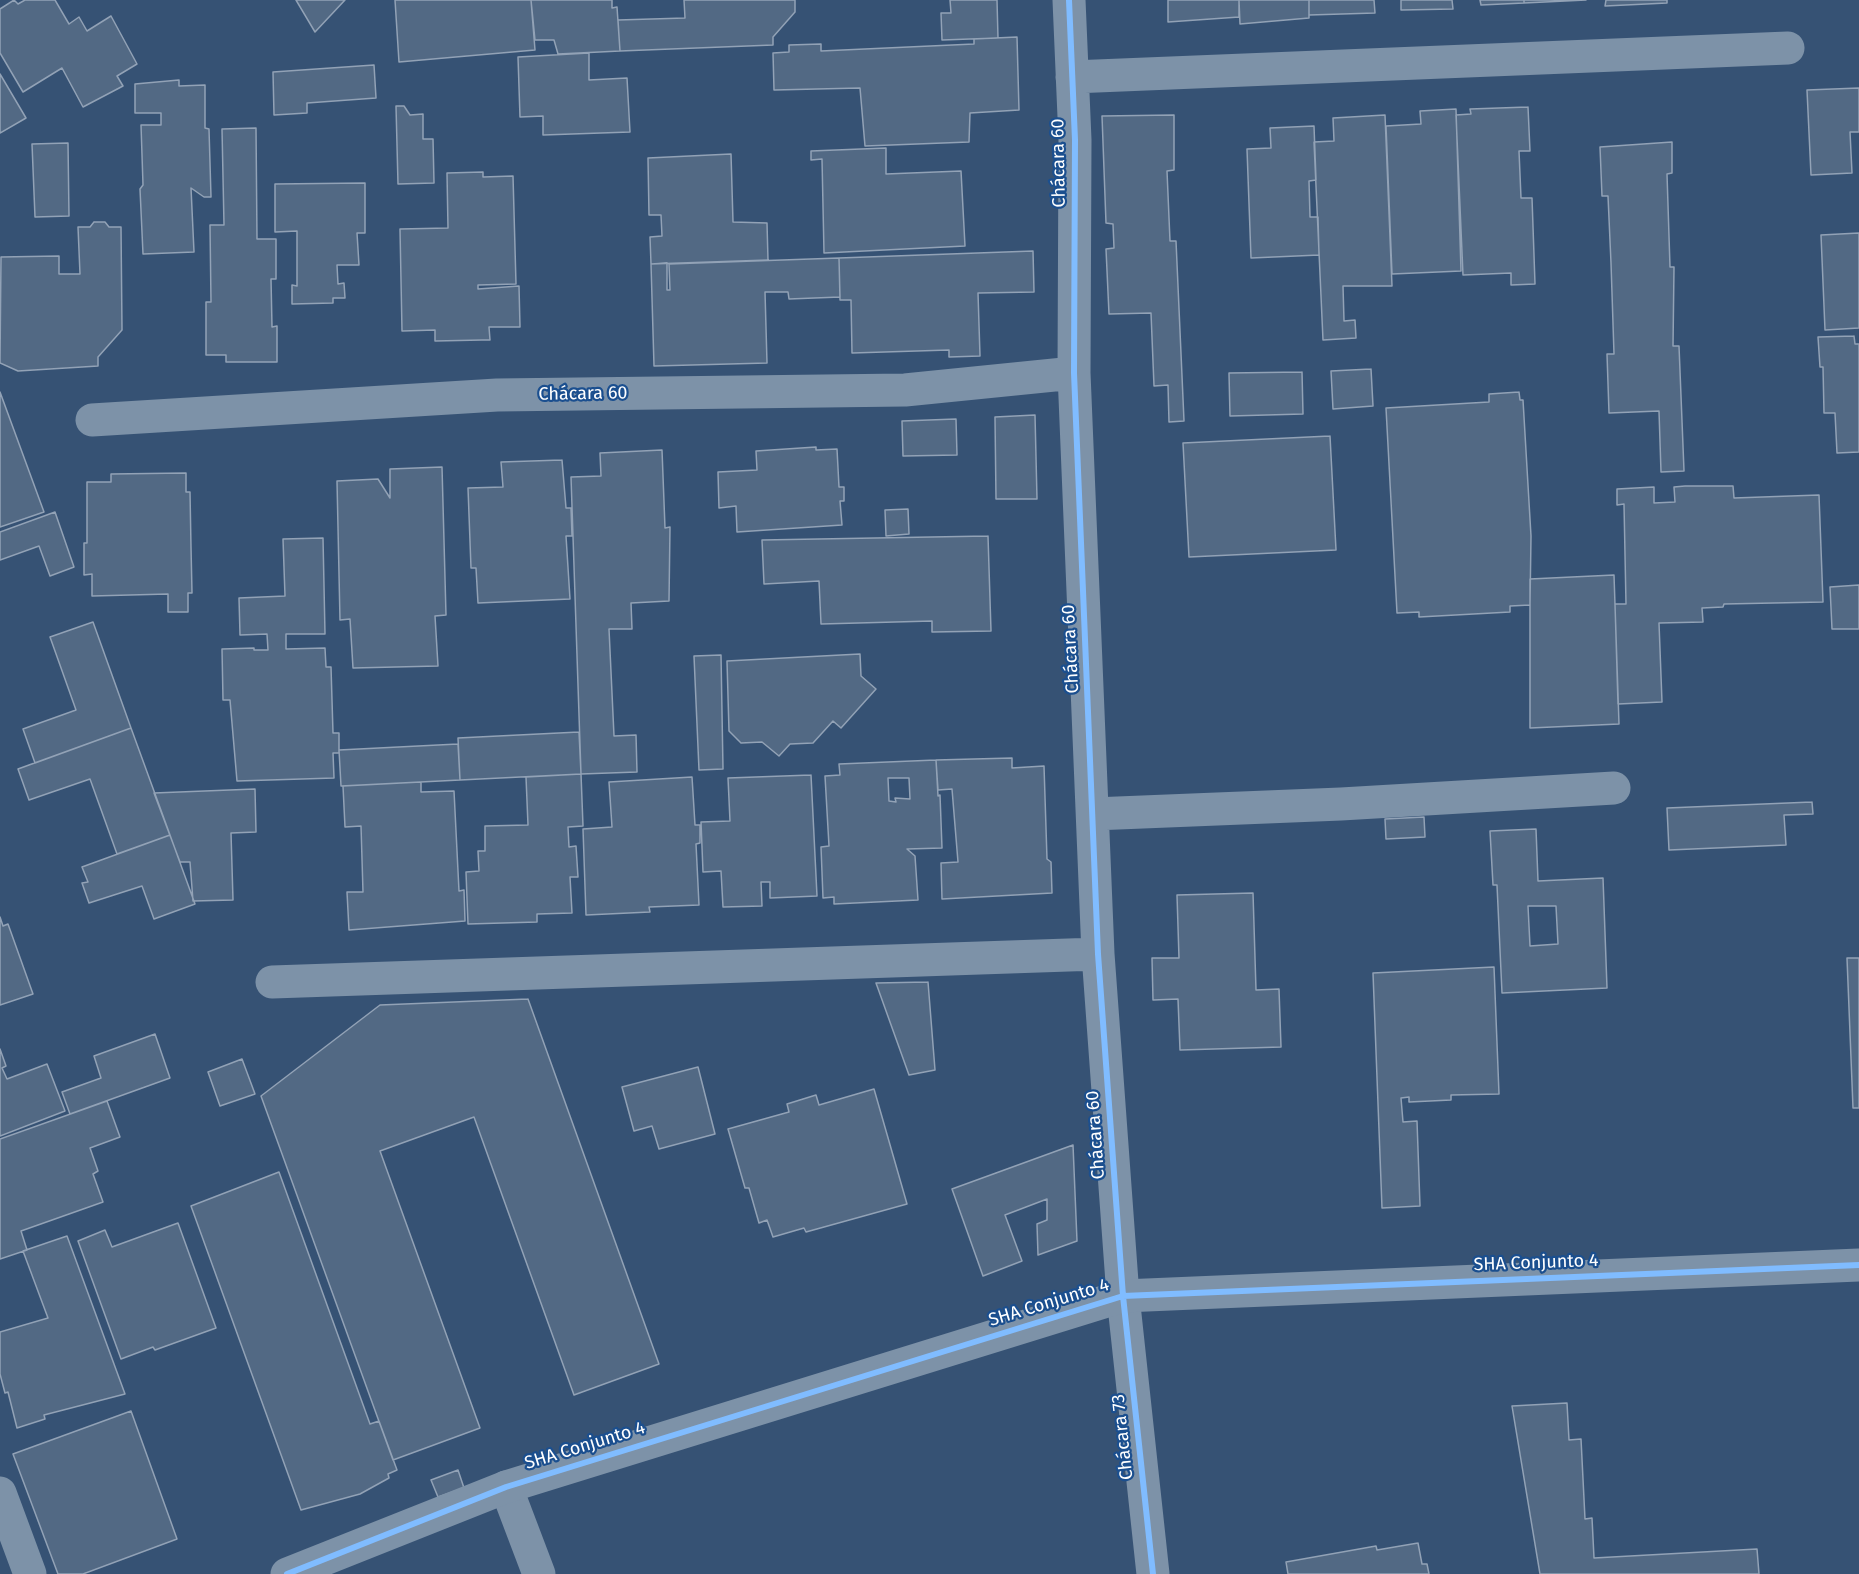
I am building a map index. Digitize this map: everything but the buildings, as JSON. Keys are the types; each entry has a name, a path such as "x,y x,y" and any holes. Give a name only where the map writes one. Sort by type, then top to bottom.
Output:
{"street":[{"name":"Chácara 60","path":"1069,0 1075,140 1074,373 1098,954 1123,1296"},
{"path":"1072,77 1788,48"},
{"name":"Chácara 60","path":"92,420 497,395 905,390 1074,373"},
{"path":"1093,814 1341,804 1614,788"},
{"path":"272,982 1098,954"},
{"name":"SHA Conjunto 4","path":"287,1574 506,1487 1123,1296 1859,1265"},
{"name":"Chácara 73","path":"1123,1296 1153,1574"},
{"path":"506,1487 539,1574"},
{"path":"0,1493 30,1574"}],"cycle path":[{"path":"1069,0 1075,140 1074,373 1098,954 1123,1296 1153,1574"},
{"path":"287,1574 506,1487 1123,1296 1859,1265"}]}
